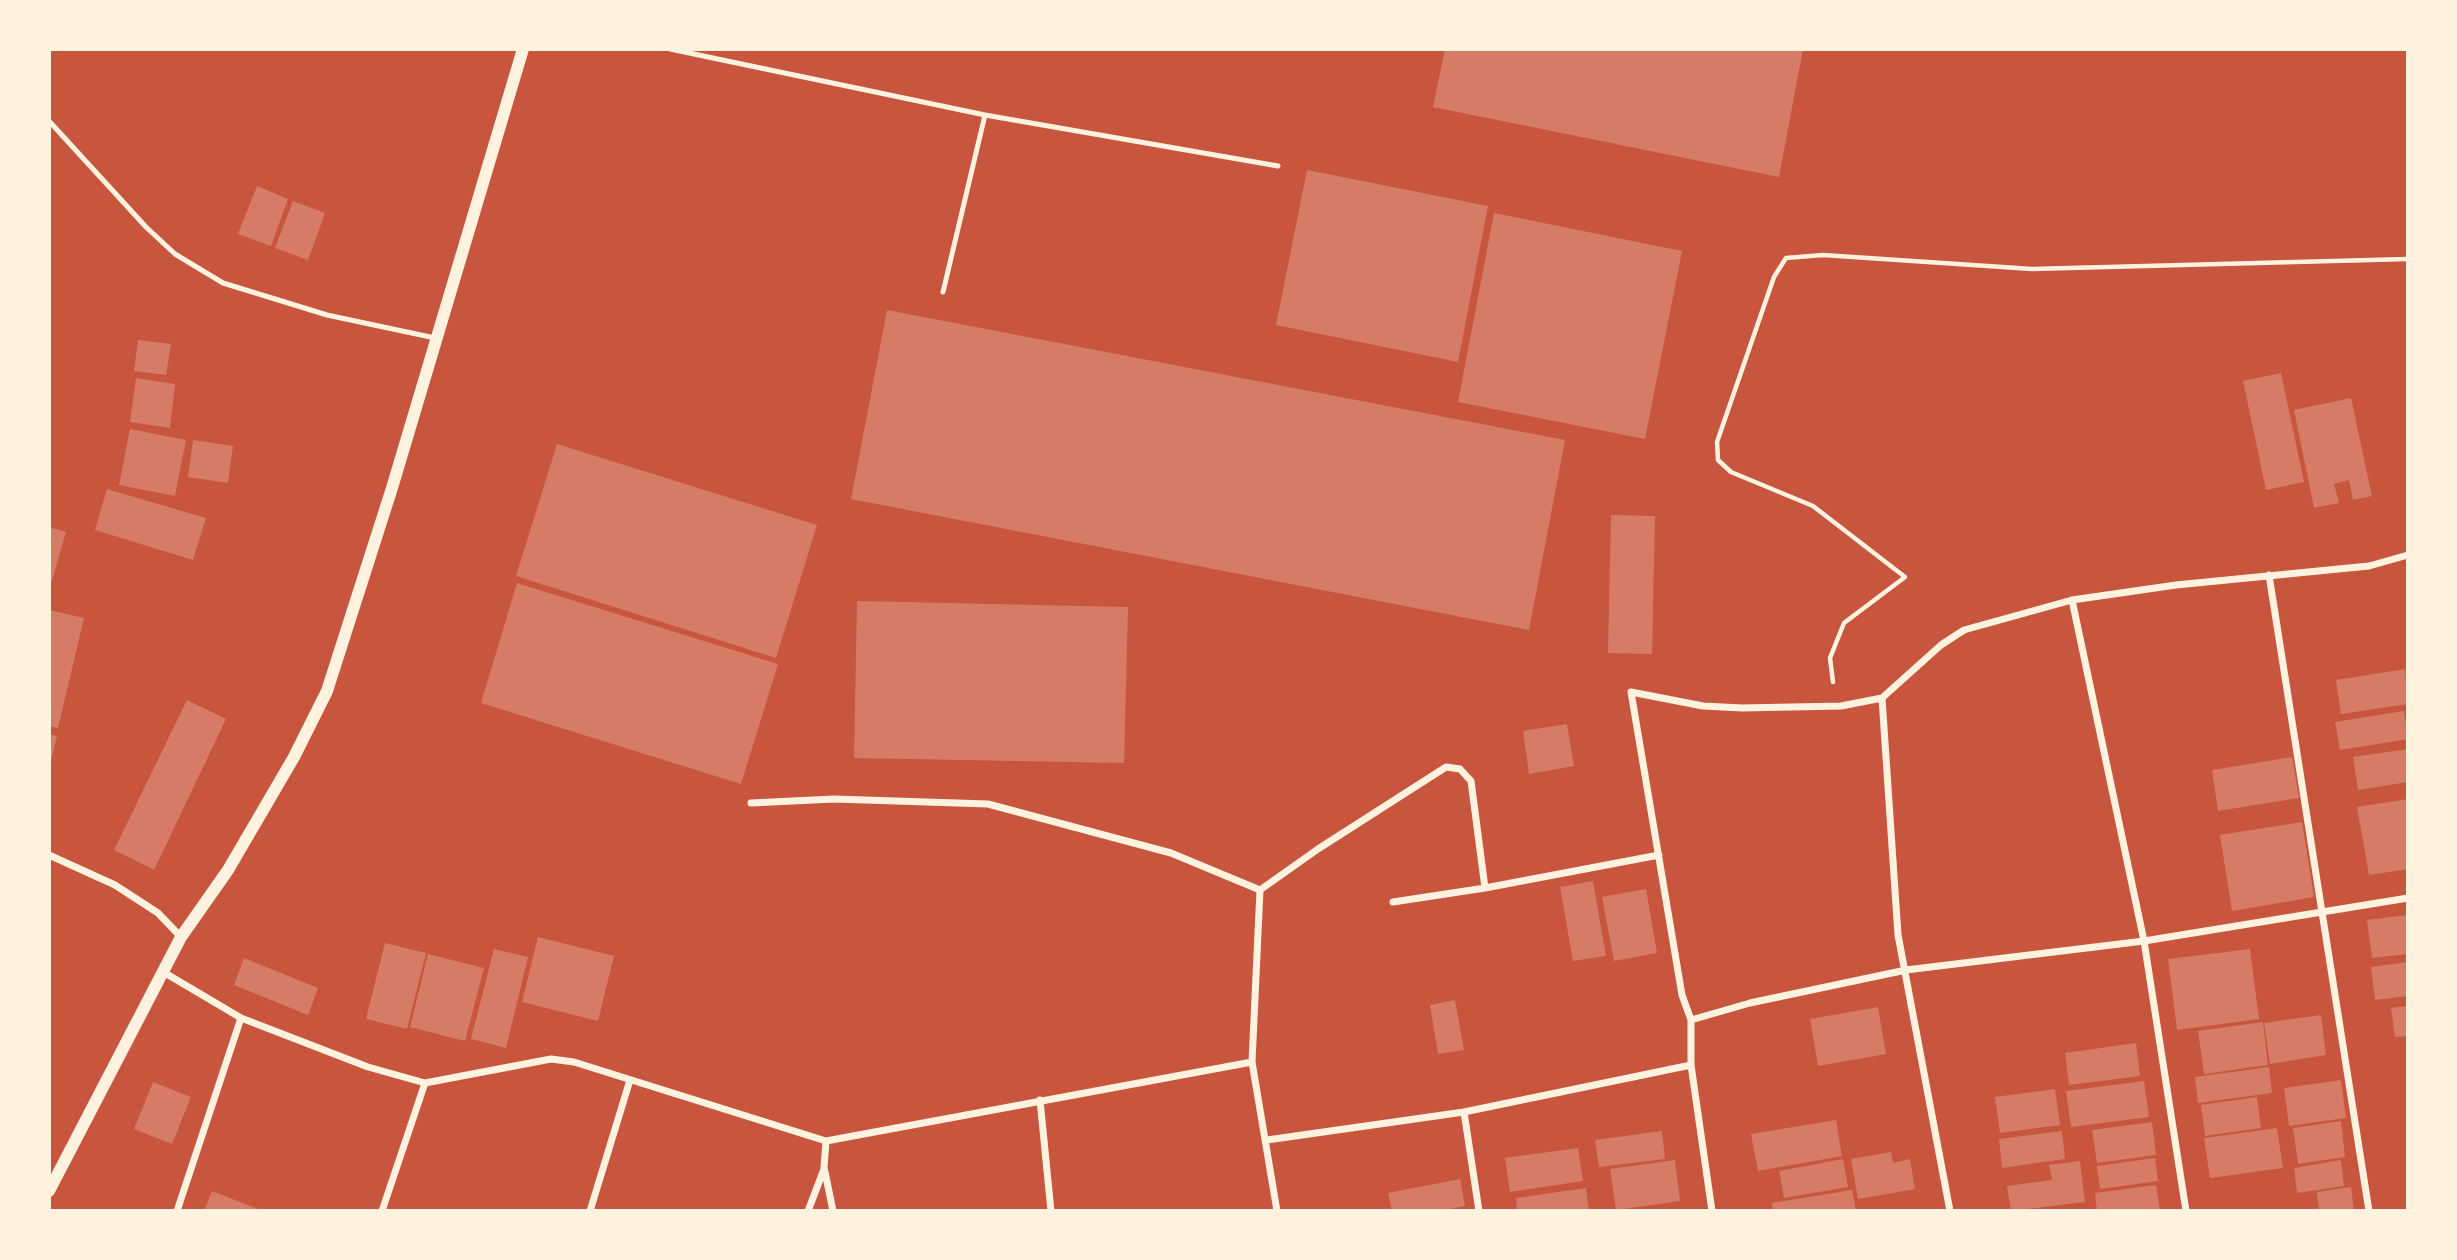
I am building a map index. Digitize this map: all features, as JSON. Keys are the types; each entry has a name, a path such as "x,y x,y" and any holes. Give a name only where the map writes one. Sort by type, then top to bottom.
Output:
{"street":[{"path":"49,1191 116,1058 165,973 181,937 234,859 294,757 327,691 438,339 523,49"},
{"path":"1712,1211 1691,1065 1691,1020 1682,995 1631,692 1703,706 1840,706 1882,698 1941,645 1964,630 2072,600 2269,575 2369,566 2408,555"},
{"path":"2269,575 2369,1211"},
{"path":"2072,600 2144,941 2186,1211"},
{"path":"1882,698 1898,935 1950,1211"},
{"path":"1261,890 1446,766 1460,769 1471,781 1485,888"},
{"path":"751,803 834,799 988,804 1171,853 1261,890"},
{"path":"49,855 115,885 158,913 181,937"},
{"path":"1393,902 1485,888 1659,855"},
{"path":"1261,890 1252,1062 1277,1211"},
{"path":"1691,1020 1749,1003 1906,970 2144,941 2323,914 2408,898"},
{"path":"165,973 241,1018 368,1068 425,1083 551,1059 574,1062 827,1141 1252,1062"},
{"path":"177,1211 241,1018"},
{"path":"1267,1140 1464,1112 1691,1065"},
{"path":"590,1211 630,1080"},
{"path":"382,1211 425,1083"},
{"path":"1040,1100 1051,1211"},
{"path":"1464,1112 1479,1211"},
{"path":"808,1211 824,1167 827,1141"},
{"path":"824,1167 833,1211"}],"lane":[{"path":"670,49 985,115 1278,166"},
{"path":"943,292 985,115"},
{"path":"49,121 146,227 175,254 223,283 327,315 438,339"}],"path":[{"path":"1840,706 1830,671 1830,658 1844,623 1905,577 1813,506 1731,472 1718,460 1717,442 1774,277 1786,258 1822,255 2032,269 2408,259"}],"building":[{"path":"1445,49 1803,49 1779,177 1433,107"},
{"path":"1307,170 1488,206 1458,362 1276,325"},
{"path":"257,186 288,199 271,246 238,234"},
{"path":"293,201 325,213 308,260 275,248"},
{"path":"1494,213 1682,251 1645,439 1458,402"},
{"path":"887,310 1565,440 1529,630 851,499"},
{"path":"138,340 171,344 166,375 134,371"},
{"path":"2281,373 2304,482 2266,490 2243,381"},
{"path":"136,378 175,384 170,428 130,422"},
{"path":"2351,398 2372,496 2353,500 2349,480 2334,484 2339,503 2314,508 2294,410"},
{"path":"130,429 186,440 175,496 119,485"},
{"path":"193,440 233,446 228,483 188,477"},
{"path":"557,444 817,525 776,658 516,576"},
{"path":"107,489 206,518 193,560 95,530"},
{"path":"1611,515 1655,516 1652,654 1608,653"},
{"path":"49,527 66,532 50,588 49,588"},
{"path":"517,583 778,664 741,784 481,703"},
{"path":"857,601 1128,607 1124,763 854,758"},
{"path":"49,610 84,618 58,728 49,726"},
{"path":"2405,669 2408,704 2341,714 2336,680"},
{"path":"187,700 226,719 154,870 114,850"},
{"path":"2404,711 2408,739 2340,750 2335,722"},
{"path":"1567,724 1574,766 1529,774 1523,731"},
{"path":"49,734 57,736 50,765 49,765"},
{"path":"2408,749 2408,782 2358,790 2353,757"},
{"path":"2292,757 2299,798 2218,811 2212,770"},
{"path":"2408,799 2408,869 2369,875 2357,807"},
{"path":"2302,822 2314,897 2232,911 2220,835"},
{"path":"1593,881 1606,956 1573,961 1560,887"},
{"path":"1646,889 1657,953 1614,961 1602,897"},
{"path":"2408,915 2408,954 2372,958 2367,920"},
{"path":"538,937 614,956 598,1021 522,1002"},
{"path":"385,943 426,953 407,1029 366,1019"},
{"path":"494,949 528,957 506,1048 471,1039"},
{"path":"2250,949 2259,1019 2177,1030 2168,959"},
{"path":"428,954 484,968 465,1041 410,1027"},
{"path":"244,958 318,988 308,1015 234,985"},
{"path":"2408,962 2408,996 2375,1000 2371,967"},
{"path":"1455,1000 1464,1050 1438,1054 1430,1005"},
{"path":"2408,1006 2408,1036 2395,1037 2391,1008"},
{"path":"1878,1007 1886,1054 1818,1066 1810,1019"},
{"path":"2321,1015 2326,1055 2270,1064 2264,1023"},
{"path":"2263,1022 2268,1065 2204,1074 2198,1031"},
{"path":"2136,1043 2140,1076 2069,1085 2065,1053"},
{"path":"2269,1067 2272,1093 2198,1103 2195,1077"},
{"path":"2341,1080 2346,1118 2289,1126 2284,1088"},
{"path":"2144,1081 2149,1117 2071,1127 2066,1091"},
{"path":"153,1082 191,1097 172,1144 134,1129"},
{"path":"2055,1089 2060,1125 2000,1133 1995,1097"},
{"path":"2257,1097 2261,1128 2205,1136 2201,1105"},
{"path":"1836,1120 1842,1156 1758,1171 1751,1134"},
{"path":"2341,1121 2345,1157 2298,1164 2293,1128"},
{"path":"2152,1122 2156,1155 2097,1163 2092,1130"},
{"path":"2277,1128 2283,1168 2210,1178 2204,1138"},
{"path":"1662,1131 1665,1159 1599,1167 1595,1140"},
{"path":"2062,1131 2065,1159 2002,1168 1999,1139"},
{"path":"1578,1148 1583,1181 1510,1192 1505,1158"},
{"path":"1891,1152 1893,1163 1910,1159 1915,1189 1858,1199 1851,1159"},
{"path":"2155,1158 2158,1181 2100,1189 2097,1166"},
{"path":"1843,1159 1848,1187 1784,1198 1779,1171"},
{"path":"1675,1160 1680,1201 1616,1210 1610,1169"},
{"path":"2341,1160 2344,1186 2297,1193 2294,1168"},
{"path":"2080,1161 2085,1202 2011,1211 2007,1186 2052,1180 2049,1165"},
{"path":"1460,1179 1465,1206 1440,1211 1392,1211 1388,1193"},
{"path":"2156,1185 2160,1211 2097,1211 2095,1193"},
{"path":"2351,1187 2354,1211 2319,1211 2317,1192"},
{"path":"1586,1188 1589,1211 1517,1211 1516,1198"},
{"path":"1852,1190 1856,1211 1773,1211 1772,1203"},
{"path":"212,1191 263,1211 204,1211"}]}
